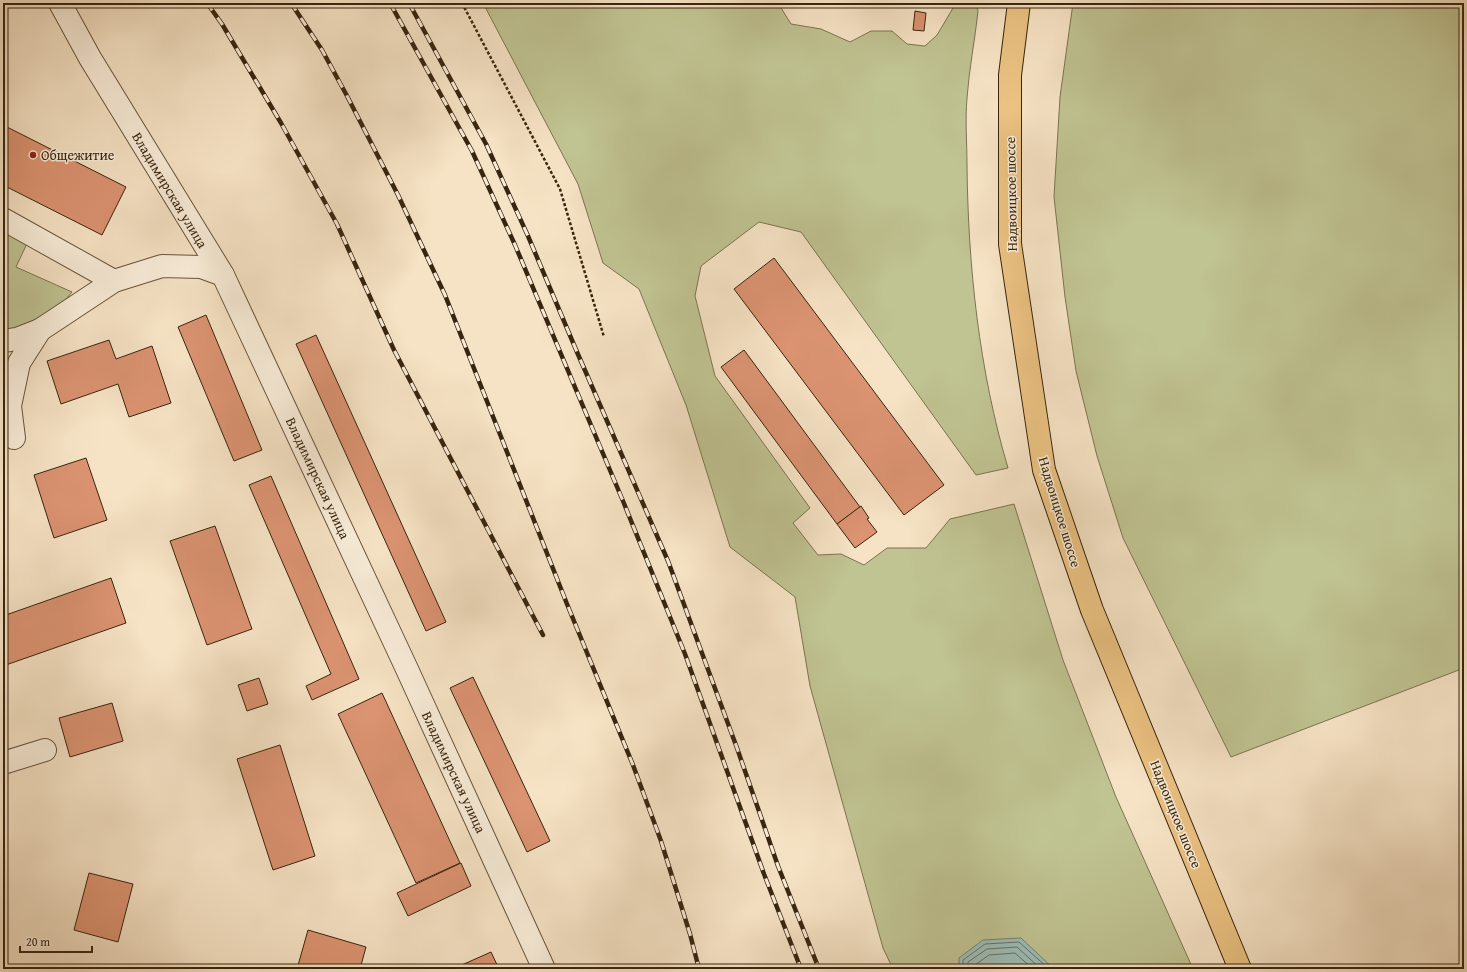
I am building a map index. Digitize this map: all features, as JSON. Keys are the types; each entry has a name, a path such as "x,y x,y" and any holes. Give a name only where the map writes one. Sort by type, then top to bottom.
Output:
{"main road":[{"name":"Надвоицкое шоссе","path":"1019,3 1010,75 1010,244 1044,470 1092,610 1240,969"}],"street":[{"name":"Владимирская улица","path":"60,3 90,58 222,275 406,667 544,969"},
{"path":"3,219 114,281"},
{"path":"3,342 17,339 40,330 114,281 162,266 201,267 222,275"},
{"path":"14,438 10,406 19,363 40,330"},
{"path":"3,763 45,750"}],"path":[{"path":"462,3 560,189 604,337"}],"green space":[{"path":"483,3 778,3 791,24 821,29 850,42 871,31 892,31 907,44 925,46 937,35 956,3 976,3 978,11 969,76 966,115 970,241 977,318 983,356 998,431 1008,468 976,475 801,232 759,222 701,266 695,296 715,376 810,508 793,523 818,555 841,554 864,565 887,548 926,548 950,519 1014,504 1063,660 1116,797 1193,969 893,969 883,948 810,686 795,597 730,547 686,405 639,289 603,263 578,184"},
{"path":"1073,3 1464,3 1464,668 1231,757 1123,538 1097,456 1076,371 1065,297 1054,197 1060,97"},
{"path":"3,219 32,233 16,267 72,292 61,305 38,326 3,336"}],"water":[{"path":"1021,938 1054,969 959,969 959,958 983,940"}],"building":[{"path":"915,11 926,13 924,31 913,30"},
{"name":"Общежитие","path":"3,125 126,187 102,235 3,185"},
{"path":"774,258 944,485 904,515 734,289"},
{"path":"206,315 262,450 234,461 178,327"},
{"path":"316,335 446,622 426,631 296,344"},
{"path":"109,340 116,359 152,346 171,403 129,417 118,384 61,404 47,361"},
{"path":"744,350 860,507 837,524 721,367"},
{"path":"86,458 107,520 54,538 34,475"},
{"path":"271,476 359,679 312,700 306,686 331,674 249,485"},
{"path":"861,506 869,518 867,519 877,532 855,548 837,524"},
{"path":"215,526 252,629 207,645 170,541"},
{"path":"111,578 126,623 3,666 3,616"},
{"path":"473,677 550,841 527,852 450,688"},
{"path":"259,678 268,704 247,711 238,685"},
{"path":"382,693 460,863 416,883 338,714"},
{"path":"112,703 123,741 70,757 59,718"},
{"path":"280,745 315,856 273,870 237,759"},
{"path":"461,863 471,886 408,916 397,893"},
{"path":"89,873 133,884 118,942 74,930"},
{"path":"308,930 366,947 360,969 297,969"},
{"path":"491,952 499,969 455,968"}],"railway":[{"path":"207,3 222,24 281,123 337,224 394,350 543,635"},
{"path":"291,3 322,50 346,94 398,195 445,295 567,604 633,765 661,841 690,934 699,969"},
{"path":"390,3 472,151 515,245 623,501 685,654 764,874 801,969"},
{"path":"409,3 486,144 528,236 668,561 737,748 778,866 819,969"}],"place":[{"name":"Общежитие","path":"33,155"}]}
